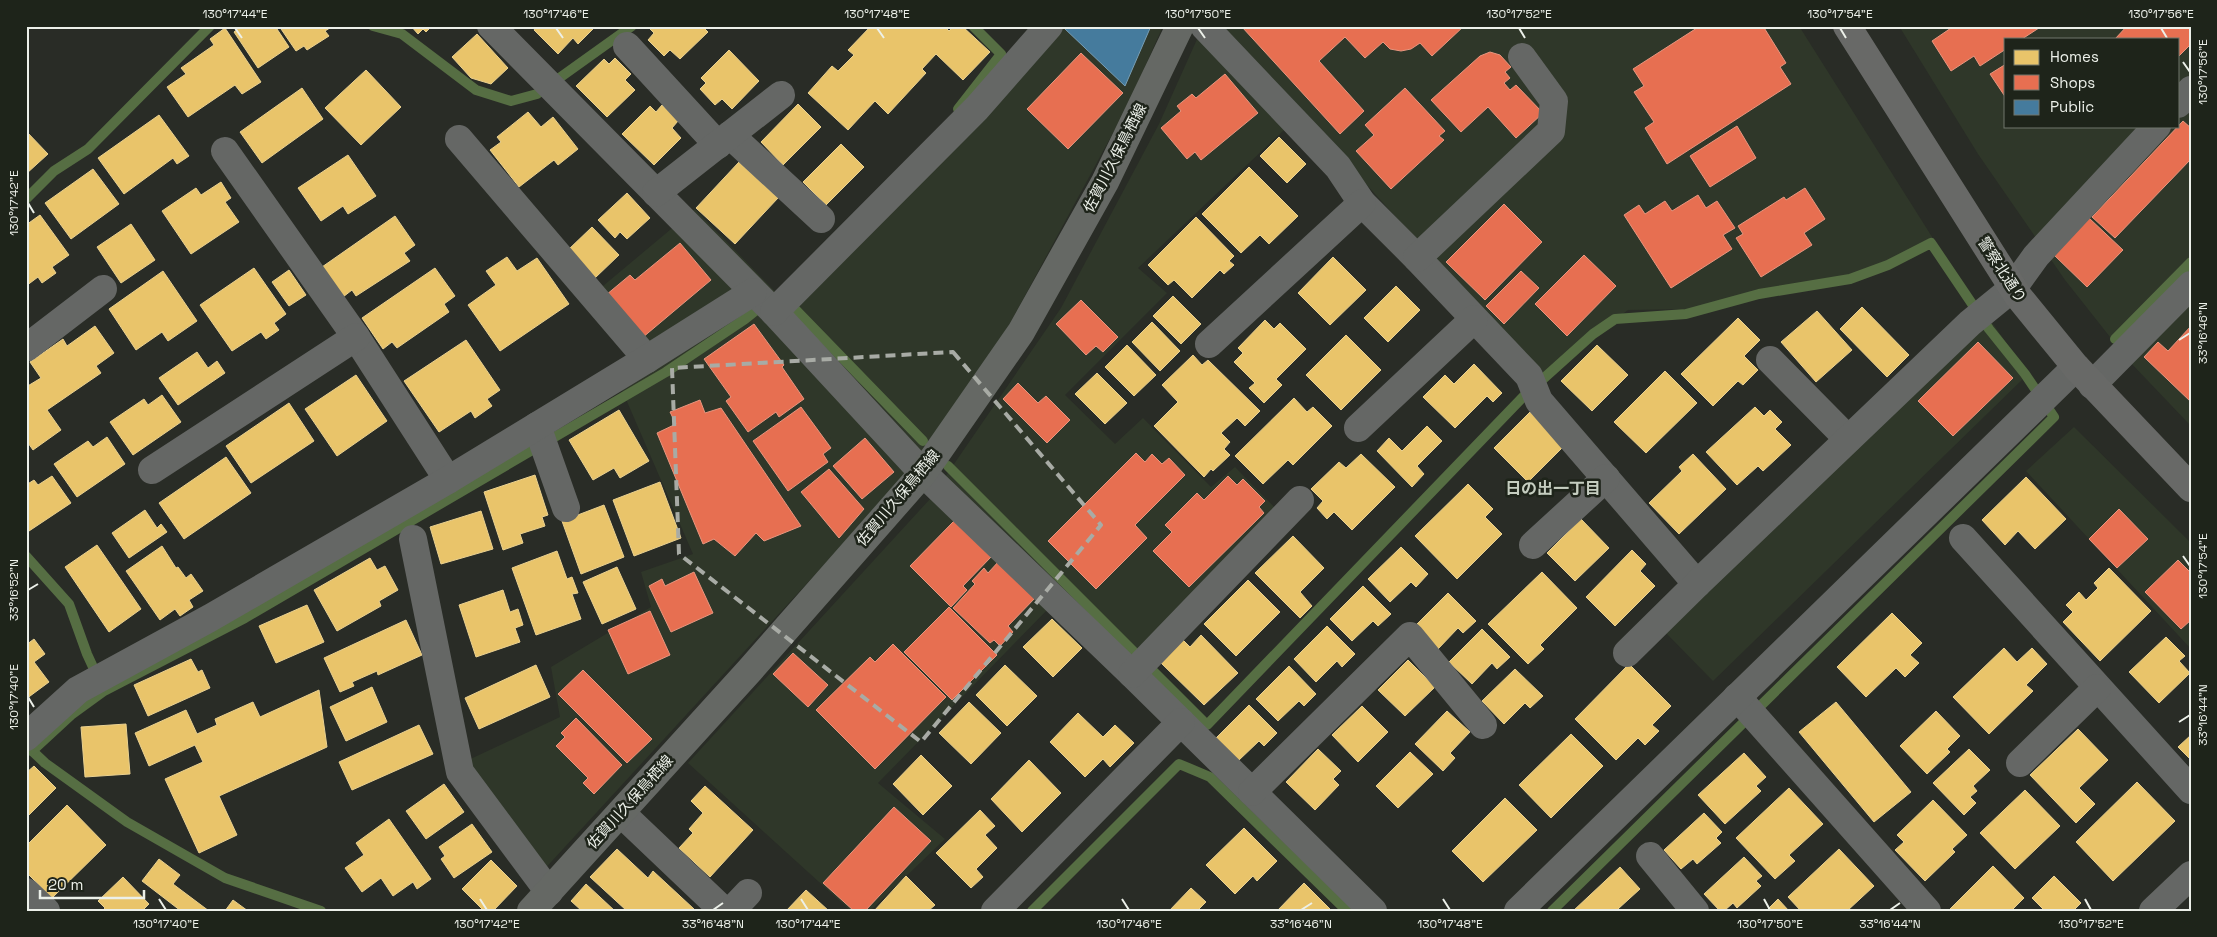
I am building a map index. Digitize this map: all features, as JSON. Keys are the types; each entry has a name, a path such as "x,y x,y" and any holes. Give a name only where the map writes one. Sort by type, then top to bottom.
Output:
{"main road":[{"name":"佐賀川久保鳥栖線","path":"540,901 750,670 923,473 1021,332 1105,182 1180,26"}],"street":[{"path":"783,303 977,108 1049,26"},
{"path":"1204,26 1338,168 1362,203 1474,319 1697,584"},
{"name":"警察北通り","path":"1847,26 2013,288 2084,376 2191,488"},
{"path":"503,31 547,83 753,292 783,303 923,473 1132,674 1372,911"},
{"path":"627,46 724,140 821,219"},
{"path":"1417,258 1551,131 1554,101 1522,57"},
{"path":"2180,102 2191,90"},
{"path":"656,193 781,95"},
{"path":"1627,653 1978,316 2013,288 2036,256 2155,128"},
{"path":"459,139 648,359"},
{"path":"225,151 356,337 448,480"},
{"path":"1209,344 1362,203"},
{"path":"1518,911 1747,709 2043,400 2084,376 2191,285"},
{"path":"26,348 103,289"},
{"path":"29,734 78,690 210,618 448,480 648,359 753,292"},
{"path":"1358,428 1474,319"},
{"path":"152,470 356,337"},
{"path":"1770,360 1848,439"},
{"path":"537,426 566,508"},
{"path":"1533,545 1606,478"},
{"path":"1132,674 1300,500"},
{"path":"1962,538 2191,790"},
{"path":"413,539 460,772 540,901"},
{"path":"1252,792 1410,636 1483,725"},
{"path":"2020,763 2097,688"},
{"path":"1747,709 1927,911"},
{"path":"995,911 1181,722"},
{"path":"621,813 724,911"},
{"path":"1650,856 1696,911"},
{"path":"2166,906 2191,875"},
{"path":"26,892 46,911"}],"highlighted area":[{"path":"953,352 1101,525 921,742 679,554 672,368"}],"shaded area":[{"path":"1059,26 1163,26 1128,105 994,353 900,482 541,873 464,762 560,717 551,667 651,607 641,572 693,554 622,390 659,366 597,291 695,209 790,307"},
{"path":"1203,26 1799,26 1934,240 1852,277 1687,309 1628,310 1539,376 1302,113 1138,268 1167,293 1065,395 1115,444 1143,418 1211,487 1235,467 1281,514 1118,674 1050,607 878,783 945,839 870,911 851,911 688,763 930,499 1061,308 1159,124"},
{"path":"1899,26 2191,26 2191,426 2129,361 2065,280 1978,154"},
{"path":"1989,318 2028,374 1713,681 1666,633"},
{"path":"2074,427 2191,543 2191,649 2026,471"}],"building: Homes":[{"path":"242,26 275,26 289,47 258,68 234,32"},
{"path":"279,26 333,26 325,31 329,36 307,50 304,46 296,51"},
{"path":"411,26 432,26 426,32 423,29 418,34"},
{"path":"537,26 596,26 578,44 573,38 558,54 534,30"},
{"path":"651,26 702,26 708,32 680,59 670,50 664,56 648,40 654,33 649,28"},
{"path":"871,26 944,26 949,31 954,26 962,26 990,52 963,80 936,54 922,69 926,73 888,114 875,101 848,130 808,93 832,66 838,71 854,55 848,50"},
{"path":"225,28 261,82 242,94 235,85 188,117 167,87 186,74 181,68 214,45 210,39"},
{"path":"477,34 508,68 491,84 471,78 452,57"},
{"path":"729,50 759,81 732,109 722,99 715,105 700,89 706,83 701,78"},
{"path":"615,58 631,74 625,80 635,90 607,117 576,86 604,59 609,64"},
{"path":"366,70 401,107 361,145 325,108"},
{"path":"302,88 323,119 262,163 240,132"},
{"path":"798,104 821,127 783,165 761,142"},
{"path":"662,105 678,121 672,128 681,138 654,165 622,134 650,106 656,112"},
{"path":"528,112 541,127 553,117 578,149 558,165 554,160 519,187 490,150 501,142 497,137"},
{"path":"159,115 189,156 177,164 173,158 124,194 98,158"},
{"path":"26,131 48,154 26,174"},
{"path":"1279,137 1306,164 1287,183 1260,156"},
{"path":"841,144 864,167 826,205 803,182"},
{"path":"348,155 376,196 348,214 343,206 321,221 298,188"},
{"path":"739,162 778,198 735,244 696,208"},
{"path":"1249,167 1298,216 1269,244 1260,235 1241,253 1202,214"},
{"path":"93,169 119,204 71,239 45,203"},
{"path":"221,182 231,198 225,202 239,222 191,254 162,211 196,188 201,195"},
{"path":"627,193 650,218 627,239 620,232 615,238 598,220"},
{"path":"40,215 69,255 52,267 56,273 42,283 38,277 26,286 26,225"},
{"path":"395,216 415,245 404,253 410,261 356,296 352,290 343,297 322,267"},
{"path":"1196,217 1234,256 1229,261 1234,265 1224,274 1220,270 1192,298 1174,280 1168,285 1148,265"},
{"path":"131,224 155,260 121,283 97,247"},
{"path":"592,227 619,255 595,278 568,250"},
{"path":"507,257 517,271 537,258 569,304 500,351 468,305 496,285 486,271"},
{"path":"1333,257 1366,290 1330,325 1298,293"},
{"path":"254,268 286,314 274,323 279,330 266,339 261,332 232,351 200,305"},
{"path":"435,268 455,296 444,304 449,312 397,348 392,342 383,349 362,318"},
{"path":"289,270 306,295 289,306 272,282"},
{"path":"163,271 197,321 168,341 162,332 136,350 109,309"},
{"path":"1396,286 1420,310 1388,342 1364,318"},
{"path":"1173,296 1201,324 1181,344 1153,316"},
{"path":"1862,307 1909,355 1887,377 1840,329"},
{"path":"1817,311 1852,350 1816,382 1781,342"},
{"path":"1738,318 1760,340 1744,356 1758,370 1743,385 1738,381 1713,406 1681,374"},
{"path":"1265,320 1274,329 1280,323 1306,349 1276,379 1282,385 1264,403 1249,388 1255,383 1234,362 1243,353 1238,348"},
{"path":"1152,322 1180,351 1160,371 1132,342"},
{"path":"95,326 114,353 96,366 101,373 47,410 61,430 33,450 26,440 26,387 41,378 30,362 63,339 67,346"},
{"path":"1346,335 1381,370 1341,410 1306,375"},
{"path":"466,340 500,390 487,399 492,406 475,418 471,411 439,432 404,381"},
{"path":"1127,345 1156,375 1134,396 1105,367"},
{"path":"1597,345 1628,375 1592,411 1561,381"},
{"path":"197,352 208,368 217,361 225,373 178,405 159,378"},
{"path":"1193,355 1202,365 1208,360 1260,411 1245,426 1237,418 1221,433 1230,442 1224,449 1230,455 1213,471 1211,469 1204,477 1154,426 1178,402 1162,385"},
{"path":"1474,364 1502,393 1493,402 1487,396 1455,428 1423,397 1445,375 1454,384"},
{"path":"1665,371 1697,403 1646,453 1614,422"},
{"path":"1097,373 1127,403 1105,424 1075,394"},
{"path":"356,375 387,421 337,456 305,409"},
{"path":"162,395 181,422 133,455 110,422 144,399 148,405"},
{"path":"1294,398 1307,412 1313,407 1332,426 1293,465 1288,460 1263,484 1235,456"},
{"path":"289,403 314,441 251,483 226,446"},
{"path":"1755,407 1764,416 1770,410 1782,422 1775,429 1791,445 1763,471 1758,466 1737,485 1706,452"},
{"path":"619,410 649,461 620,478 614,468 593,480 569,440"},
{"path":"1530,412 1564,446 1528,482 1494,448"},
{"path":"1427,426 1442,441 1417,466 1424,474 1412,487 1377,451 1389,438 1402,451"},
{"path":"107,437 125,464 77,497 54,464 88,441 93,447"},
{"path":"1361,454 1395,487 1352,530 1334,512 1327,519 1317,508 1323,501 1311,489 1339,462 1346,468"},
{"path":"1693,454 1726,489 1679,534 1649,503 1682,471 1679,467"},
{"path":"226,457 251,493 184,539 159,503"},
{"path":"535,475 548,515 542,517 545,526 520,534 523,543 503,550 484,492"},
{"path":"52,476 71,503 26,533 26,485 34,480 38,485"},
{"path":"2026,477 2066,519 2035,549 2018,531 2005,545 1982,520"},
{"path":"660,482 681,538 634,556 613,500"},
{"path":"1468,484 1493,509 1485,517 1502,534 1457,579 1415,536"},
{"path":"604,505 624,557 581,574 562,521"},
{"path":"145,510 157,528 161,524 167,532 129,558 112,533"},
{"path":"481,511 493,549 441,564 430,527"},
{"path":"1581,519 1609,548 1575,581 1547,553"},
{"path":"1293,536 1324,568 1300,592 1312,606 1300,618 1255,573"},
{"path":"97,545 141,609 109,632 65,567"},
{"path":"162,546 176,568 178,567 186,578 191,574 203,591 189,600 193,607 180,616 175,609 160,620 126,571"},
{"path":"1401,547 1428,574 1416,587 1411,582 1390,602 1368,579"},
{"path":"1632,550 1646,564 1640,571 1655,586 1615,626 1586,597"},
{"path":"557,551 567,579 572,577 578,593 572,594 581,619 536,635 512,568"},
{"path":"370,558 377,570 385,566 398,590 379,601 381,606 337,631 314,590"},
{"path":"617,567 636,609 602,624 583,582"},
{"path":"2109,568 2151,611 2100,661 2063,622 2073,612 2066,605 2079,592 2086,600 2098,588 2094,583"},
{"path":"1542,572 1577,608 1540,645 1544,649 1528,664 1488,624"},
{"path":"1248,580 1280,612 1236,656 1204,624"},
{"path":"1363,586 1391,614 1378,626 1373,621 1352,641 1330,619"},
{"path":"503,590 510,612 518,609 523,625 515,628 520,642 476,657 459,605"},
{"path":"1448,593 1476,621 1463,633 1458,628 1438,649 1415,626"},
{"path":"307,605 324,642 276,663 259,626"},
{"path":"1892,613 1922,643 1910,655 1919,663 1905,677 1896,668 1866,697 1837,667"},
{"path":"1052,619 1082,648 1053,677 1023,647"},
{"path":"406,620 422,655 378,675 377,671 352,682 354,686 340,692 324,658"},
{"path":"1327,626 1355,654 1342,667 1337,661 1316,682 1294,659"},
{"path":"1482,629 1510,657 1497,669 1492,663 1472,684 1449,662"},
{"path":"1201,635 1238,673 1204,705 1161,663 1183,640 1190,647"},
{"path":"2166,637 2185,656 2179,661 2190,673 2159,703 2129,672"},
{"path":"34,639 45,654 34,662 49,682 26,699 26,645"},
{"path":"2004,648 2017,662 2032,648 2047,664 2026,685 2033,691 1989,734 1953,697"},
{"path":"191,659 198,672 202,670 210,688 148,716 134,685"},
{"path":"1408,660 1435,687 1405,716 1378,690"},
{"path":"1629,664 1671,706 1652,725 1659,731 1645,745 1638,738 1616,760 1575,719"},
{"path":"536,665 550,697 479,729 465,698"},
{"path":"1005,665 1037,696 1007,726 976,695"},
{"path":"1289,666 1316,694 1304,706 1299,701 1278,721 1256,699"},
{"path":"1515,669 1543,696 1530,708 1525,703 1504,724 1482,701"},
{"path":"372,687 387,722 346,741 330,707"},
{"path":"319,690 327,747 219,796 237,835 199,853 165,779 203,762 195,745 149,766 135,733 186,710 197,734 217,725 215,719 253,702 260,717"},
{"path":"969,702 1001,733 971,764 939,733"},
{"path":"1836,702 1911,792 1874,822 1799,732"},
{"path":"1249,705 1277,733 1264,746 1259,741 1238,761 1216,738"},
{"path":"1362,706 1388,732 1358,762 1332,735"},
{"path":"1447,711 1470,732 1450,753 1455,758 1443,771 1415,744"},
{"path":"1936,711 1960,736 1947,749 1950,752 1927,774 1900,746"},
{"path":"1078,713 1103,737 1115,725 1134,743 1110,767 1103,759 1085,777 1050,742"},
{"path":"126,724 130,774 85,777 81,727"},
{"path":"419,725 433,754 352,790 339,762"},
{"path":"2078,729 2108,760 2079,788 2095,804 2076,823 2030,775"},
{"path":"1571,734 1603,766 1551,818 1519,785"},
{"path":"2191,735 2191,760 2178,747"},
{"path":"1318,749 1341,771 1333,779 1339,785 1315,810 1286,782"},
{"path":"1969,749 1990,770 1973,786 1977,791 1970,797 1976,803 1964,815 1933,783"},
{"path":"1410,752 1433,774 1398,808 1376,786"},
{"path":"1744,753 1766,777 1756,786 1761,791 1725,824 1698,795"},
{"path":"921,755 952,786 923,815 893,784"},
{"path":"1029,760 1061,793 1022,832 991,799"},
{"path":"34,766 56,788 26,818 26,773"},
{"path":"2137,782 2175,821 2113,881 2076,842"},
{"path":"444,784 464,812 426,839 406,811"},
{"path":"705,786 753,830 710,877 679,848 693,833 689,829 703,813 691,801"},
{"path":"1789,788 1823,824 1789,855 1795,861 1775,879 1736,838"},
{"path":"2025,790 2060,826 2015,869 1980,833"},
{"path":"1505,798 1537,830 1483,882 1452,851"},
{"path":"1933,800 1967,835 1952,849 1955,852 1925,881 1895,850 1904,842 1897,835"},
{"path":"67,805 106,845 52,898 26,872 26,846"},
{"path":"980,810 995,826 985,835 997,848 976,869 983,877 971,888 936,853"},
{"path":"1704,813 1722,832 1716,838 1721,843 1697,864 1693,859 1681,869 1664,850"},
{"path":"389,819 431,879 417,889 413,882 393,896 381,878 362,892 345,868 364,855 356,843"},
{"path":"472,824 492,852 454,878 441,859 445,856 439,847"},
{"path":"1244,828 1277,861 1257,881 1253,876 1235,894 1206,865"},
{"path":"617,849 648,878 653,871 694,909 627,911 590,877"},
{"path":"1839,849 1874,886 1847,911 1801,911 1788,897"},
{"path":"1744,857 1762,876 1756,881 1761,886 1737,908 1733,903 1724,911 1720,911 1704,894"},
{"path":"159,859 180,875 173,884 209,911 181,911 142,881"},
{"path":"491,860 517,886 493,911 484,911 462,889"},
{"path":"1993,866 2024,898 2011,911 1948,911"},
{"path":"1620,867 1640,889 1618,909 1620,911 1573,911"},
{"path":"906,876 935,905 928,911 874,911"},
{"path":"2054,876 2081,903 2073,911 2045,911 2032,898"},
{"path":"123,877 149,904 144,909 145,911 102,911 105,908 98,901"},
{"path":"1304,883 1332,911 1277,911"},
{"path":"586,884 615,911 582,911 571,901"},
{"path":"1191,888 1206,902 1197,911 1169,911"},
{"path":"806,890 829,911 786,911"},
{"path":"1778,899 1789,911 1766,911"},
{"path":"233,900 248,911 225,911"}],"building: Shops":[{"path":"1243,26 1464,26 1432,56 1420,43 1411,49 1401,51 1390,49 1383,42 1365,58 1345,37 1319,61 1364,111 1340,134"},
{"path":"1700,26 1763,26 1786,63 1780,67 1791,84 1667,164 1645,128 1654,122 1634,92 1644,86 1633,69"},
{"path":"1954,26 2042,26 2024,38 2004,38 2004,50 1980,66 1974,56 1951,71 1932,41"},
{"path":"2127,26 2191,26 2191,44 2180,55 2180,38 2116,38"},
{"path":"1490,52 1500,55 1511,67 1505,72 1510,78 1504,83 1510,90 1516,85 1543,113 1516,138 1488,107 1461,132 1431,100 1480,56"},
{"path":"1081,53 1123,93 1068,149 1027,109"},
{"path":"2004,65 2004,95 1990,74"},
{"path":"1225,74 1258,113 1201,160 1195,152 1187,159 1161,128 1181,111 1177,106 1192,94 1196,98"},
{"path":"1405,88 1445,131 1439,136 1444,140 1391,189 1356,151 1374,135 1365,125"},
{"path":"2183,121 2191,128 2191,159 2115,238 2092,217 2176,128 2180,128 2180,124"},
{"path":"1737,126 1756,158 1710,187 1690,156"},
{"path":"1805,188 1825,219 1804,233 1812,245 1761,277 1736,238 1743,234 1738,226 1784,197 1786,200"},
{"path":"1698,195 1706,208 1717,201 1735,228 1723,235 1732,249 1671,288 1624,215 1639,205 1645,214 1665,201 1672,211"},
{"path":"1504,204 1542,242 1485,300 1446,262"},
{"path":"2089,218 2123,250 2087,287 2054,255"},
{"path":"680,243 711,280 642,338 606,295 630,275 635,280"},
{"path":"1584,255 1616,286 1567,336 1535,304"},
{"path":"1521,271 1539,288 1504,324 1486,306"},
{"path":"1081,300 1118,337 1103,352 1096,346 1086,355 1056,324"},
{"path":"754,324 784,365 782,367 804,399 779,417 776,412 748,432 726,401 731,397 704,359"},
{"path":"2191,326 2191,402 2144,357 2158,342 2168,351"},
{"path":"1978,342 2013,378 1953,436 1918,401"},
{"path":"1018,383 1038,403 1046,396 1070,420 1047,443 1003,399"},
{"path":"700,400 705,413 721,408 801,526 764,541 756,533 735,556 714,539 703,544 657,433 676,424 670,412"},
{"path":"801,407 831,448 823,454 828,462 788,491 753,441"},
{"path":"865,438 894,472 862,499 833,466"},
{"path":"1136,453 1145,462 1152,454 1162,464 1169,458 1185,475 1135,525 1147,538 1096,589 1048,541"},
{"path":"829,469 864,509 839,538 801,492"},
{"path":"1228,476 1237,485 1243,479 1265,501 1259,507 1264,513 1189,587 1153,551 1172,532 1165,525 1197,493 1204,500"},
{"path":"2119,509 2148,539 2117,568 2089,539"},
{"path":"954,521 991,557 963,586 967,590 951,607 910,566"},
{"path":"2178,560 2191,573 2191,620 2181,629 2145,592"},
{"path":"999,561 1037,596 1008,626 1013,632 1000,646 994,640 990,643 953,608 975,584 972,581 984,568 988,573"},
{"path":"694,572 713,613 671,632 649,586 662,579 665,586"},
{"path":"949,607 997,655 952,700 904,652"},
{"path":"650,611 670,655 628,674 608,630"},
{"path":"893,644 946,697 875,769 816,710 870,657 875,662"},
{"path":"793,653 828,685 808,707 773,674"},
{"path":"583,670 652,739 627,763 558,694"},
{"path":"576,718 622,765 594,794 583,783 588,778 556,746 565,737 561,733"},
{"path":"894,807 931,841 865,911 854,911 823,883"}],"building: Public":[{"path":"1066,26 1151,26 1125,86 1064,28"}],"waterway":[{"path":"26,199 54,171 88,149 210,26"},
{"path":"373,26 402,34 476,90 511,101 537,94 632,26"},
{"path":"958,109 1001,54 973,26"},
{"path":"948,466 1207,725 1523,397 1593,334 1615,319 1686,314 1759,294 1850,279 1888,265 1931,243 1989,329 2025,374 2054,417 1552,911"},
{"path":"2115,339 2191,262"},
{"path":"788,300 923,441"},
{"path":"32,751 71,715 104,691 245,618 666,372 745,319 765,303"},
{"path":"26,556 69,604 98,678"},
{"path":"27,746 45,763 127,822 225,878 321,911"},
{"path":"1032,911 1179,764 1210,777 1347,911"}],"district":[{"name":"日の出一丁目","path":"1553,488"}]}
